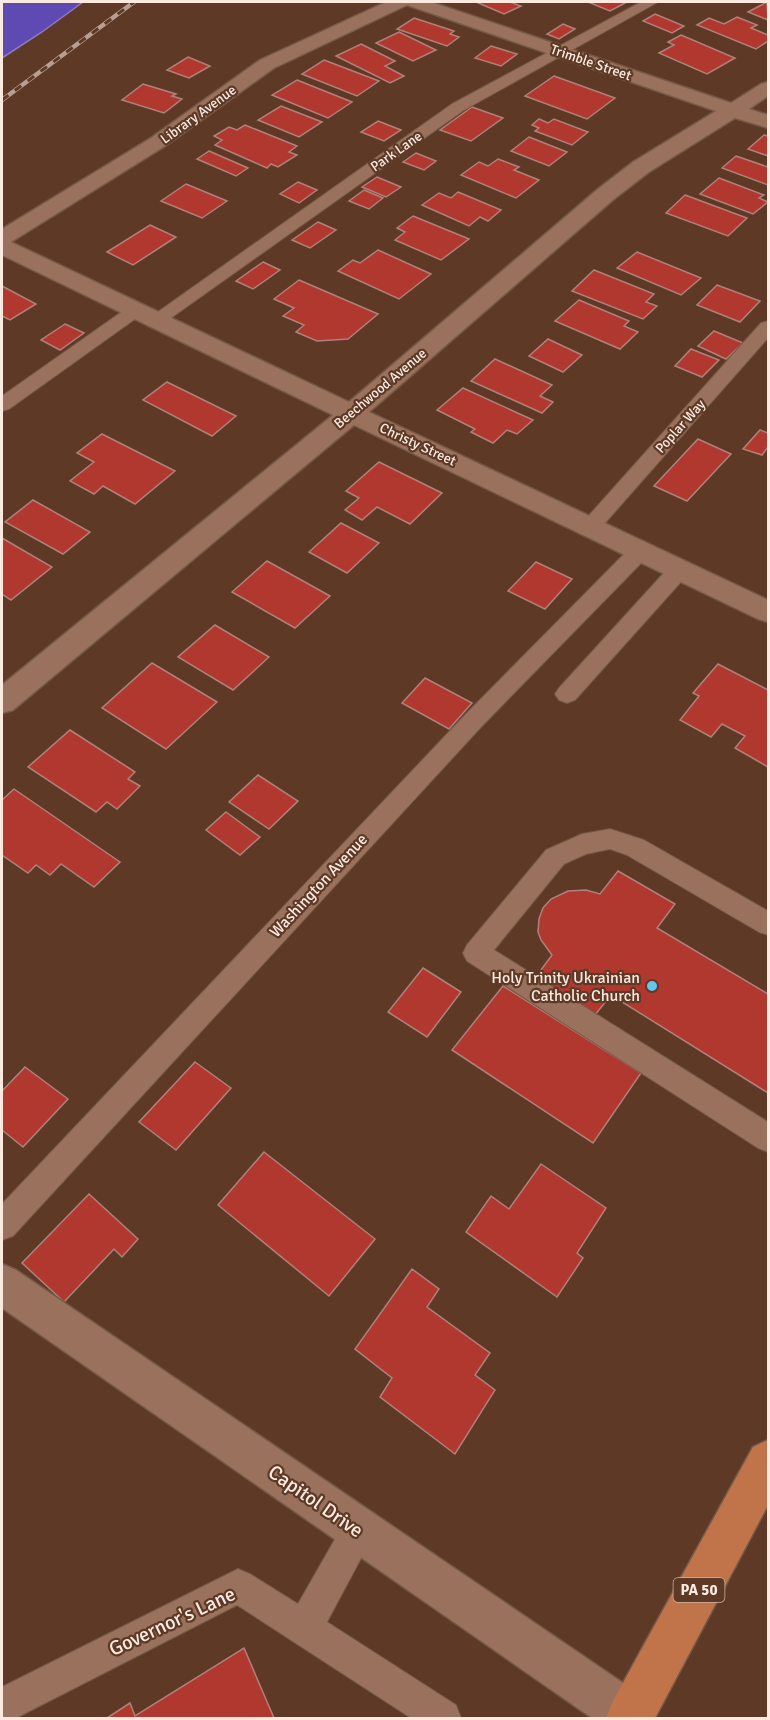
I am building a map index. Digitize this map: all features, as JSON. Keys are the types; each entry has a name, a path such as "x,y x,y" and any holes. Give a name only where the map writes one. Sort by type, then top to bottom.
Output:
{"main road":[{"name":"PA 50","path":"631,1718 768,1462"}],"street":[{"name":"Library Avenue","path":"2,238 158,142 267,64 400,2"},
{"name":"Trimble Street","path":"414,2 768,122"},
{"name":"Beechwood Avenue","path":"2,702 352,413 606,194 641,167 768,88"},
{"name":"Christy Street","path":"2,247 768,612"},
{"name":"Capitol Drive","path":"2,1284 631,1718"}],"lane":[{"name":"Park Lane","path":"2,405 145,316 458,107 651,2"},
{"name":"Poplar Way","path":"591,526 768,327"},
{"name":"Washington Avenue","path":"2,1225 465,729 640,550"},
{"path":"567,694 680,569"},
{"path":"768,924 635,848 610,839 582,844 555,857 476,953 768,1138"},
{"path":"359,1530 304,1628 443,1719"},
{"name":"Governor's Lane","path":"2,1706 238,1586 304,1628"}],"shaded area":[{"path":"2,2 83,2 2,58"}],"building":[{"path":"476,2 510,2 521,6 504,14"},
{"path":"588,2 627,2 610,11"},
{"path":"767,2 768,20 748,12"},
{"path":"655,14 684,26 672,33 643,21"},
{"path":"737,17 757,25 751,28 768,35 768,41 756,49 697,25 709,18 724,24"},
{"path":"414,18 454,31 450,34 459,37 447,46 397,29"},
{"path":"563,24 575,29 559,39 547,34"},
{"path":"399,32 436,50 413,61 376,43"},
{"path":"681,35 735,58 707,74 659,53 674,45 668,42"},
{"path":"361,44 395,61 385,66 404,76 390,83 336,56"},
{"path":"491,46 517,54 501,66 475,58"},
{"path":"188,57 210,66 189,78 167,70"},
{"path":"324,60 379,81 357,96 302,74"},
{"path":"554,76 615,98 587,119 525,96"},
{"path":"297,80 352,102 328,118 272,95"},
{"path":"143,84 176,94 172,96 182,99 164,113 122,100"},
{"path":"281,106 322,122 299,137 258,120"},
{"path":"472,107 503,118 471,141 440,130"},
{"path":"539,119 548,123 554,119 588,132 572,145 535,131 539,128 532,125"},
{"path":"378,121 401,130 384,141 361,132"},
{"path":"245,125 297,146 289,152 297,155 278,167 271,164 267,168 215,145 222,140 214,136 229,127 237,130"},
{"path":"764,135 768,136 768,156 748,149"},
{"path":"529,137 567,152 549,166 511,151"},
{"path":"209,151 248,168 236,176 197,159"},
{"path":"416,153 436,161 424,170 403,162"},
{"path":"736,156 768,167 768,185 722,168"},
{"path":"498,159 519,167 514,170 539,180 516,198 461,175 479,162 488,166"},
{"path":"377,177 401,187 386,197 362,187"},
{"path":"719,178 764,195 759,198 768,202 753,214 700,194"},
{"path":"298,182 317,190 299,203 280,194"},
{"path":"186,184 227,201 202,218 161,201"},
{"path":"364,190 383,198 369,209 349,201"},
{"path":"458,192 501,210 488,221 480,217 469,226 422,205 439,193 451,198"},
{"path":"685,195 747,218 728,236 666,213"},
{"path":"413,216 469,239 441,260 395,240 405,232 397,228"},
{"path":"318,222 336,230 310,248 292,240"},
{"path":"150,225 176,237 133,265 107,252"},
{"path":"378,250 431,274 399,299 338,271 353,260 360,263"},
{"path":"637,252 701,278 681,295 617,268"},
{"path":"263,262 280,270 253,289 236,281"},
{"path":"594,270 654,294 646,302 657,306 643,319 572,291"},
{"path":"299,280 378,314 348,339 317,341 296,332 304,325 283,316 294,308 274,299"},
{"path":"717,285 760,301 740,322 697,305"},
{"path":"2,286 36,304 10,320 2,316"},
{"path":"579,300 629,321 624,326 638,332 620,349 555,321"},
{"path":"65,324 84,333 60,350 41,340"},
{"path":"714,331 743,343 726,359 698,346"},
{"path":"548,339 582,355 563,372 529,356"},
{"path":"691,349 719,360 702,377 675,366"},
{"path":"495,359 552,385 540,396 553,402 542,413 471,381"},
{"path":"167,382 236,416 212,436 143,400"},
{"path":"463,388 533,420 517,434 507,430 493,443 471,432 475,429 437,410"},
{"path":"760,430 768,433 768,447 762,455 743,449"},
{"path":"102,434 175,471 135,504 103,486 94,494 70,481 94,462 77,453"},
{"path":"698,439 731,454 687,501 654,486"},
{"path":"379,462 442,493 410,524 377,507 362,520 345,510 359,498 346,491"},
{"path":"33,500 90,532 63,554 5,522"},
{"path":"341,523 379,543 347,573 309,552"},
{"path":"2,538 52,567 11,600 2,594"},
{"path":"267,561 330,596 295,628 232,592"},
{"path":"536,562 572,579 545,609 508,591"},
{"path":"215,625 269,657 233,690 178,657"},
{"path":"152,663 217,702 166,749 102,708"},
{"path":"718,664 768,690 768,767 735,748 745,736 722,724 711,737 680,720 699,696 693,693"},
{"path":"425,678 472,703 449,729 402,703"},
{"path":"70,730 135,772 128,779 140,786 117,809 107,802 96,812 28,767"},
{"path":"258,775 298,801 269,829 229,802"},
{"path":"14,789 120,862 94,887 61,864 50,875 36,865 28,873 2,855 2,800"},
{"path":"226,812 260,837 240,855 206,830"},
{"name":"Holy Trinity Ukrainian Catholic Church","path":"618,871 675,904 657,928 768,994 768,1093 611,995 595,1015 535,978 552,955 538,932 543,908 551,899 568,891 586,890 600,894"},
{"path":"423,968 461,992 427,1037 388,1012"},
{"path":"503,986 641,1073 593,1143 452,1050"},
{"path":"195,1062 231,1088 176,1150 139,1122"},
{"path":"25,1067 68,1099 23,1147 2,1130 2,1091"},
{"path":"264,1152 375,1239 329,1296 218,1205"},
{"path":"541,1164 606,1208 577,1253 583,1258 557,1297 466,1232 491,1196 509,1209"},
{"path":"89,1194 138,1239 122,1257 114,1249 64,1302 22,1263"},
{"path":"412,1269 439,1289 427,1307 490,1353 475,1375 495,1390 455,1454 380,1397 392,1378 355,1349"},
{"path":"244,1648 274,1718 107,1718 130,1703 135,1716"}],"railway":[{"path":"2,100 134,2"}],"place":[{"name":"Holy Trinity Ukrainian Catholic Church","path":"652,986"}]}
